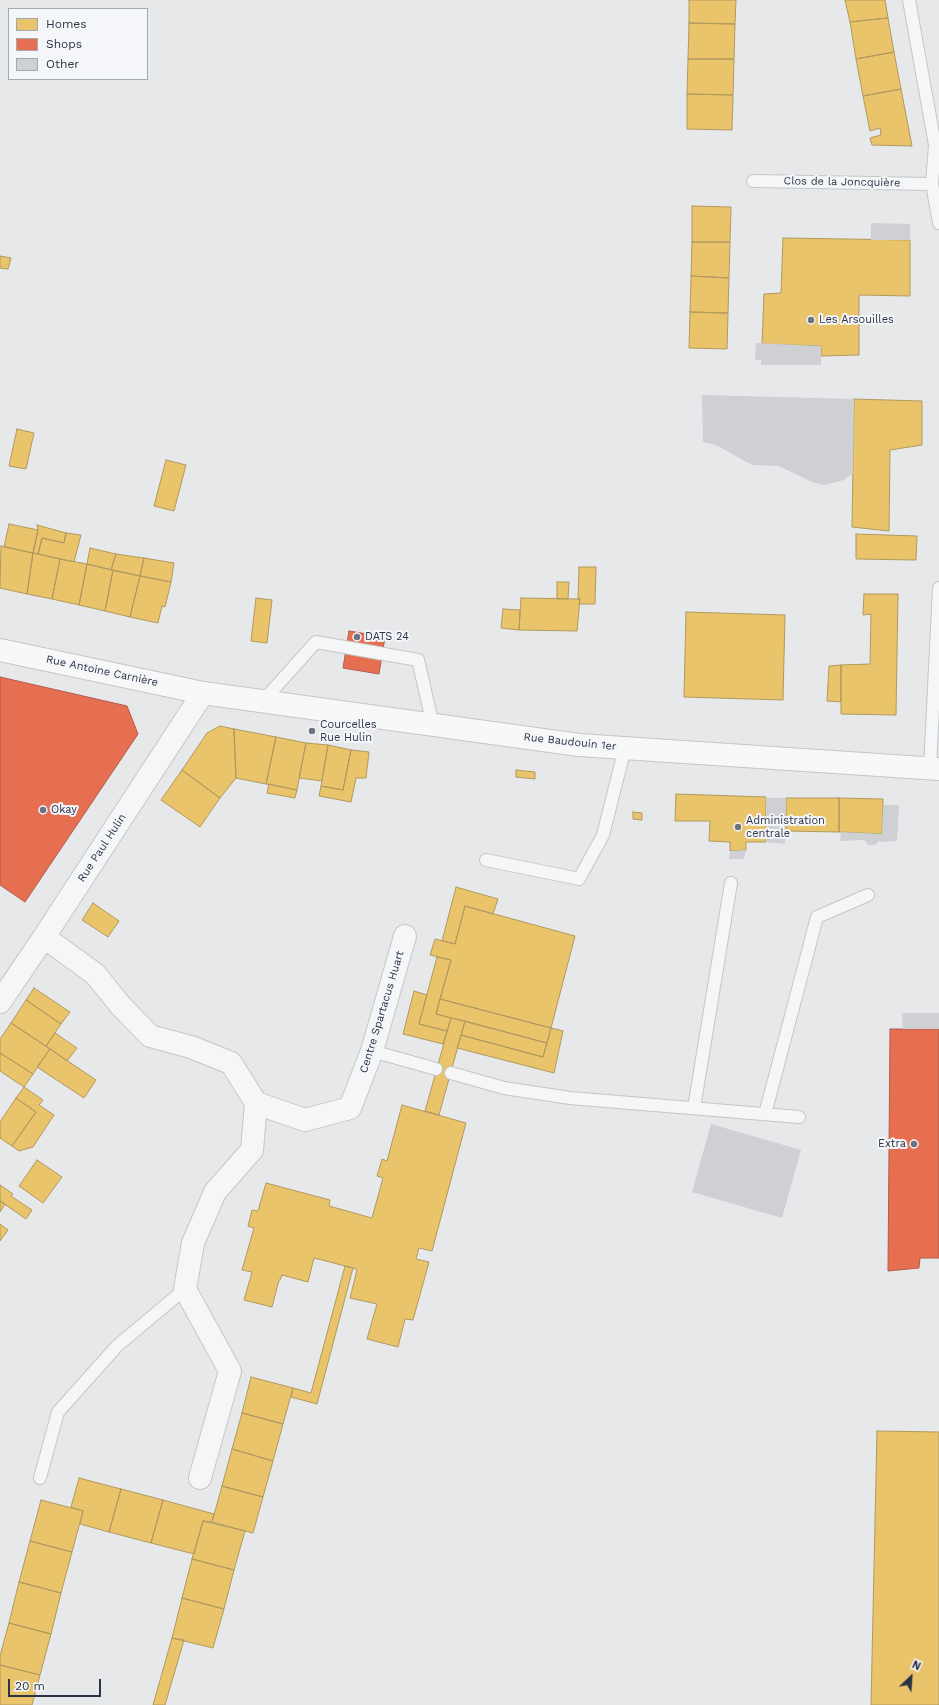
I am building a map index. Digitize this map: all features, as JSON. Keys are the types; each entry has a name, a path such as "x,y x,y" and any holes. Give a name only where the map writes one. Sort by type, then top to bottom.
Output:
{"main road":[{"name":"Rue Antoine Carnière","path":"0,650 203,693"},
{"name":"Rue Baudouin 1er","path":"203,693 579,745 934,768"}],"street":[{"name":"Rue Paul Hulin","path":"0,1002 203,693"},
{"name":"Centre Spartacus Huart","path":"256,1103 305,1120 350,1108 372,1051 405,936"},
{"path":"44,937 94,974 121,1006 150,1036 191,1047 231,1063 256,1103 252,1150 215,1192 193,1243 185,1289 230,1371 200,1478"}],"lane":[{"path":"909,0 935,145 932,184 939,223"},
{"name":"Clos de la Joncquière","path":"752,180 932,184"},
{"path":"934,768 939,588"},
{"path":"263,701 316,642 418,660 433,725"},
{"path":"486,860 579,880 603,835 625,748"},
{"path":"694,1108 731,883"},
{"path":"765,1114 818,917 868,894"},
{"path":"372,1051 436,1069"},
{"path":"451,1073 504,1088 570,1098 799,1117"},
{"path":"40,1478 58,1412 117,1346 185,1289"}],"building: Homes":[{"path":"689,0 736,0 735,24 689,23"},
{"path":"845,0 885,0 888,18 850,22"},
{"path":"888,18 894,52 856,59 850,22"},
{"path":"689,23 735,24 734,59 688,59"},
{"path":"894,52 901,89 863,96 856,59"},
{"path":"688,59 734,59 733,95 687,94"},
{"path":"901,89 912,146 872,145 870,138 881,135 880,128 870,131 863,96"},
{"path":"687,94 733,95 732,130 687,129"},
{"path":"692,206 731,207 730,242 692,242"},
{"name":"Les Arsouilles","path":"783,238 910,240 910,296 859,295 859,355 821,356 821,346 762,344 764,294 781,293"},
{"path":"692,242 730,242 729,278 691,276"},
{"path":"0,256 11,258 8,269 0,268"},
{"path":"691,276 729,278 728,313 690,312"},
{"path":"690,312 728,313 727,349 689,348"},
{"path":"854,399 922,401 922,445 890,450 889,531 852,527"},
{"path":"17,429 34,433 26,469 9,466"},
{"path":"166,460 186,465 174,511 154,506"},
{"path":"9,524 38,530 33,553 4,547"},
{"path":"37,525 66,533 64,543 42,538 38,554 33,553 38,530"},
{"path":"66,533 81,535 74,562 38,554 42,538 64,543"},
{"path":"856,534 917,536 916,560 856,559"},
{"path":"1,546 33,553 27,594 0,588"},
{"path":"90,548 116,554 111,570 87,564"},
{"path":"33,553 60,559 52,599 27,594"},
{"path":"116,554 144,558 140,576 111,570"},
{"path":"144,558 174,563 171,582 140,576"},
{"path":"60,559 87,564 79,605 52,599"},
{"path":"87,564 113,570 105,611 79,605"},
{"path":"579,567 596,567 595,604 579,604"},
{"path":"113,570 140,576 130,617 105,611"},
{"path":"140,576 171,582 165,607 162,606 158,623 130,617"},
{"path":"557,582 569,582 568,599 557,599"},
{"path":"864,594 898,594 896,715 841,714 841,665 870,664 871,614 863,615"},
{"path":"256,598 272,600 267,643 251,641"},
{"path":"521,598 580,599 577,631 519,630"},
{"path":"503,609 520,610 519,630 501,628"},
{"path":"686,612 785,615 783,700 684,697"},
{"path":"841,665 841,702 827,701 829,666"},
{"path":"220,726 234,729 236,778 220,798 182,770 207,733"},
{"path":"234,729 276,737 266,784 236,778"},
{"path":"276,737 306,743 297,790 266,784"},
{"path":"306,743 328,745 322,781 299,778"},
{"path":"328,745 351,750 343,790 321,786"},
{"path":"351,750 369,752 366,778 356,778 351,802 319,796 321,786 343,790"},
{"path":"182,770 220,798 200,827 161,800"},
{"path":"516,770 535,772 535,779 516,777"},
{"path":"269,784 297,790 295,798 267,793"},
{"name":"Administration centrale","path":"676,794 766,797 766,842 746,842 746,850 730,851 730,842 709,841 710,821 675,821"},
{"path":"786,798 839,798 839,832 786,831"},
{"path":"839,798 883,799 882,834 839,832"},
{"path":"633,812 642,813 642,820 633,819"},
{"path":"456,887 498,899 493,914 465,906 455,944 442,941"},
{"path":"93,903 119,921 108,937 82,920"},
{"path":"465,906 575,936 551,1028 440,999 451,960 430,955 435,939 455,944"},
{"path":"437,957 451,960 436,1014 451,1018 447,1031 419,1024"},
{"path":"34,988 70,1012 61,1024 26,1000"},
{"path":"414,991 427,995 419,1024 447,1031 443,1044 403,1034"},
{"path":"440,999 551,1028 547,1043 436,1014"},
{"path":"26,1000 61,1024 46,1046 11,1023"},
{"path":"451,1018 465,1021 439,1115 425,1111"},
{"path":"465,1021 547,1043 543,1057 461,1035"},
{"path":"11,1023 50,1049 33,1074 0,1053 0,1039"},
{"path":"551,1028 563,1031 554,1073 457,1048 461,1035 543,1057"},
{"path":"55,1033 77,1048 67,1061 46,1046"},
{"path":"50,1049 96,1080 84,1098 37,1067"},
{"path":"0,1053 33,1074 24,1087 0,1071"},
{"path":"24,1087 43,1100 39,1105 54,1115 33,1147 19,1151 12,1146 36,1112 16,1098"},
{"path":"16,1098 36,1112 12,1146 0,1138 0,1122"},
{"path":"402,1105 466,1123 432,1251 419,1248 416,1259 429,1262 413,1320 405,1319 398,1347 367,1339 377,1304 350,1298 357,1270 353,1268 314,1258 308,1282 282,1275 279,1280 272,1307 244,1300 252,1272 242,1270 254,1228 248,1226 252,1210 258,1211 266,1183 330,1200 329,1206 372,1218 383,1178 377,1176 382,1159 387,1161"},
{"path":"37,1160 62,1177 43,1203 19,1186"},
{"path":"0,1185 13,1194 11,1196 32,1210 26,1219 0,1201"},
{"path":"0,1201 5,1204 0,1212"},
{"path":"0,1224 8,1230 0,1241"},
{"path":"345,1266 353,1268 317,1404 291,1397 293,1388 311,1393"},
{"path":"251,1377 293,1388 283,1424 242,1413"},
{"path":"242,1413 283,1424 273,1461 232,1449"},
{"path":"877,1431 939,1432 939,1705 871,1705"},
{"path":"232,1449 273,1461 263,1497 222,1486"},
{"path":"79,1478 121,1489 109,1532 80,1524 83,1511 71,1507"},
{"path":"222,1486 263,1497 253,1533 212,1522"},
{"path":"121,1489 163,1500 151,1543 109,1532"},
{"path":"41,1500 83,1511 72,1552 30,1541"},
{"path":"163,1500 214,1514 212,1522 203,1521 194,1554 151,1543"},
{"path":"203,1521 245,1531 234,1570 192,1559"},
{"path":"30,1541 72,1552 61,1593 19,1582"},
{"path":"192,1559 234,1570 224,1609 182,1598"},
{"path":"19,1582 61,1593 51,1634 9,1623"},
{"path":"182,1598 224,1609 213,1648 172,1638"},
{"path":"9,1623 51,1634 40,1675 0,1665 0,1656"},
{"path":"172,1638 184,1640 165,1705 153,1705"},
{"path":"0,1665 40,1675 32,1705 0,1705"}],"building: Shops":[{"path":"349,631 385,637 379,674 343,668"},
{"name":"Okay","path":"0,677 127,706 138,734 25,902 0,885"},
{"name":"Extra","path":"890,1029 939,1029 939,1258 920,1258 919,1268 888,1271"}],"building: Other":[{"path":"871,223 910,224 910,240 871,240"},
{"path":"756,343 821,346 821,365 761,365 761,360 755,360"},
{"path":"702,395 854,399 853,473 844,480 824,485 812,482 779,466 752,465 716,445 703,442"},
{"path":"766,798 786,798 785,844 766,842"},
{"path":"883,805 899,805 897,841 880,841 875,845 868,845 864,840 840,841 841,832 882,834"},
{"path":"746,850 744,859 729,859 730,851"},
{"path":"902,1013 939,1013 939,1029 903,1029"},
{"path":"711,1124 801,1150 782,1218 692,1192"}],"place":[{"name":"Les Arsouilles","path":"811,320"},
{"name":"DATS 24","path":"357,637"},
{"name":"Courcelles Rue Hulin","path":"312,731"},
{"name":"Okay","path":"43,810"},
{"name":"Administration centrale","path":"738,827"},
{"name":"Extra","path":"914,1144"}]}
